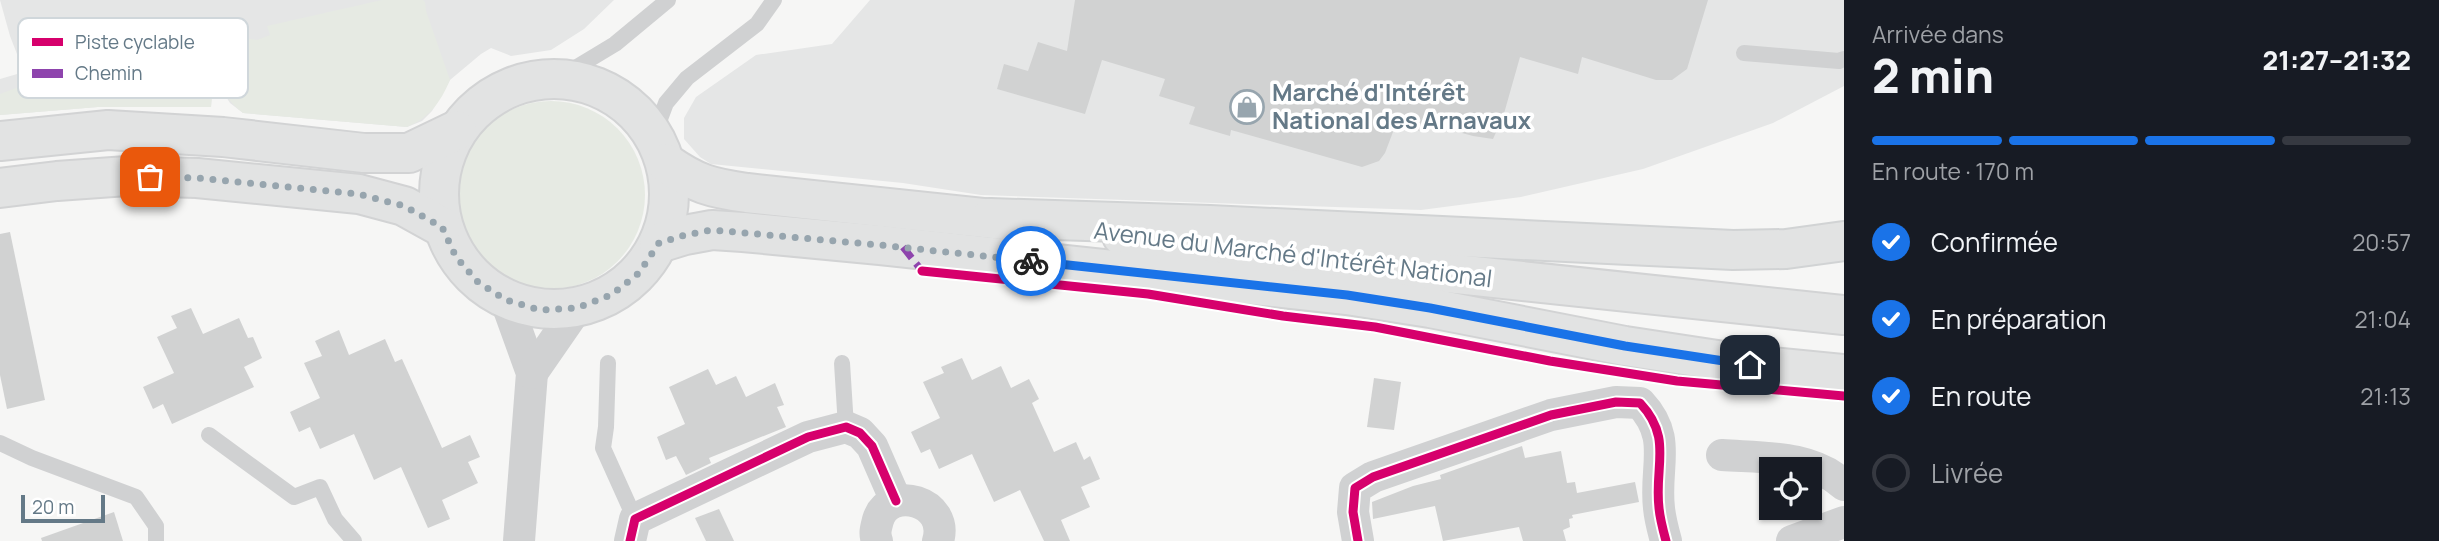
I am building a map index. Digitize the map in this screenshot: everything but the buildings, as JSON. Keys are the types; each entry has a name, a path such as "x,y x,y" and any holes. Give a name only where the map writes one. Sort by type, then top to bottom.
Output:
{"main road":[{"path":"557,79 586,83 613,94 636,113 660,149 670,203 659,243 639,273 630,281 611,295 577,308 540,310 506,300 470,274 456,257 442,227 438,194 443,160 457,130 477,107 502,90 529,81 557,79"},
{"path":"0,141 108,130 223,137 364,153 409,153 457,130"},
{"name":"Avenue du Marché d'Intérêt National","path":"660,149 689,179 723,190 990,218 1209,248 1844,315"},
{"path":"0,188 127,176 197,178 359,194 404,206 442,227"},
{"path":"990,218 1210,225 1720,250 1786,249 1844,241"},
{"name":"Avenue du Marché d'Intérêt National","path":"659,243 712,230 743,232 1333,294 1430,308 1625,346 1750,365 1844,374"}],"street":[{"path":"506,300 533,373 519,541"},
{"path":"533,373 577,308"},
{"path":"1358,541 1353,512 1355,488 1373,477 1550,415 1616,402 1640,403 1653,416 1660,436 1658,508 1666,541"},
{"path":"632,530 808,437 846,427 860,433 872,446 896,501"},
{"path":"1722,455 1788,459 1831,474 1844,485"},
{"path":"877,541 874,534 880,514 896,501 917,500 934,512 941,531 938,541"},
{"path":"1792,541 1844,522"}],"lane":[{"path":"557,79 615,44 668,0"},
{"path":"660,149 666,103 687,78 757,23 774,0"},
{"path":"1744,53 1839,61 1844,59"},
{"path":"608,363 603,448 632,530"},
{"path":"842,363 846,427"},
{"path":"209,435 294,497 320,487 335,519 354,541"},
{"path":"0,443 32,458 136,497 156,526 156,541"}],"shaded area":[{"path":"0,0 614,0 584,29 551,50 511,56 491,48 481,54 450,80 432,111 422,121 407,127 243,113 227,98 248,98 248,18 18,18 18,57"},
{"path":"382,0 423,0 450,80 433,108 422,119 407,127 243,113 229,98 248,98 248,39 257,40 270,35 267,26"},
{"name":"Marché d'Intérêt National des Arnavaux","path":"870,0 1844,0 1844,86 1773,123 1643,169 1521,197 1421,210 981,195 903,183 711,164 700,157 684,139 684,118 696,97 756,55 832,44"},
{"path":"18,74 18,98 212,98 211,107 98,107 0,115 0,79"},
{"path":"18,87 18,98 212,98 211,107 98,107 0,115 0,94"},
{"path":"551,101 587,108 618,128 638,159 645,195 638,231 618,262 587,282 551,289 515,282 484,262 464,231 457,195 464,159 484,128 515,108"}],"marked path":[{"path":"903,247 922,271 926,272"}],"cycle path":[{"path":"922,271 1148,294 1283,316 1375,327 1550,361 1677,381 1844,396"},
{"path":"1358,541 1353,512 1355,488 1373,477 1551,415 1616,402 1640,403 1656,428 1660,453 1659,508 1666,541"},
{"path":"630,541 635,519 808,437 846,427 860,433 872,446 896,501"}],"way so far":[{"path":"150,177 197,178 359,194 404,206 442,227 456,257 478,282 506,300 540,310 577,308 611,295 639,273 659,243 712,230 1031,261"}],"place":[{"name":"Marché d'Intérêt National des Arnavaux","path":"1247,107"}],"route":[{"path":"1031,261 1347,295 1430,308 1625,346 1750,365"}]}
